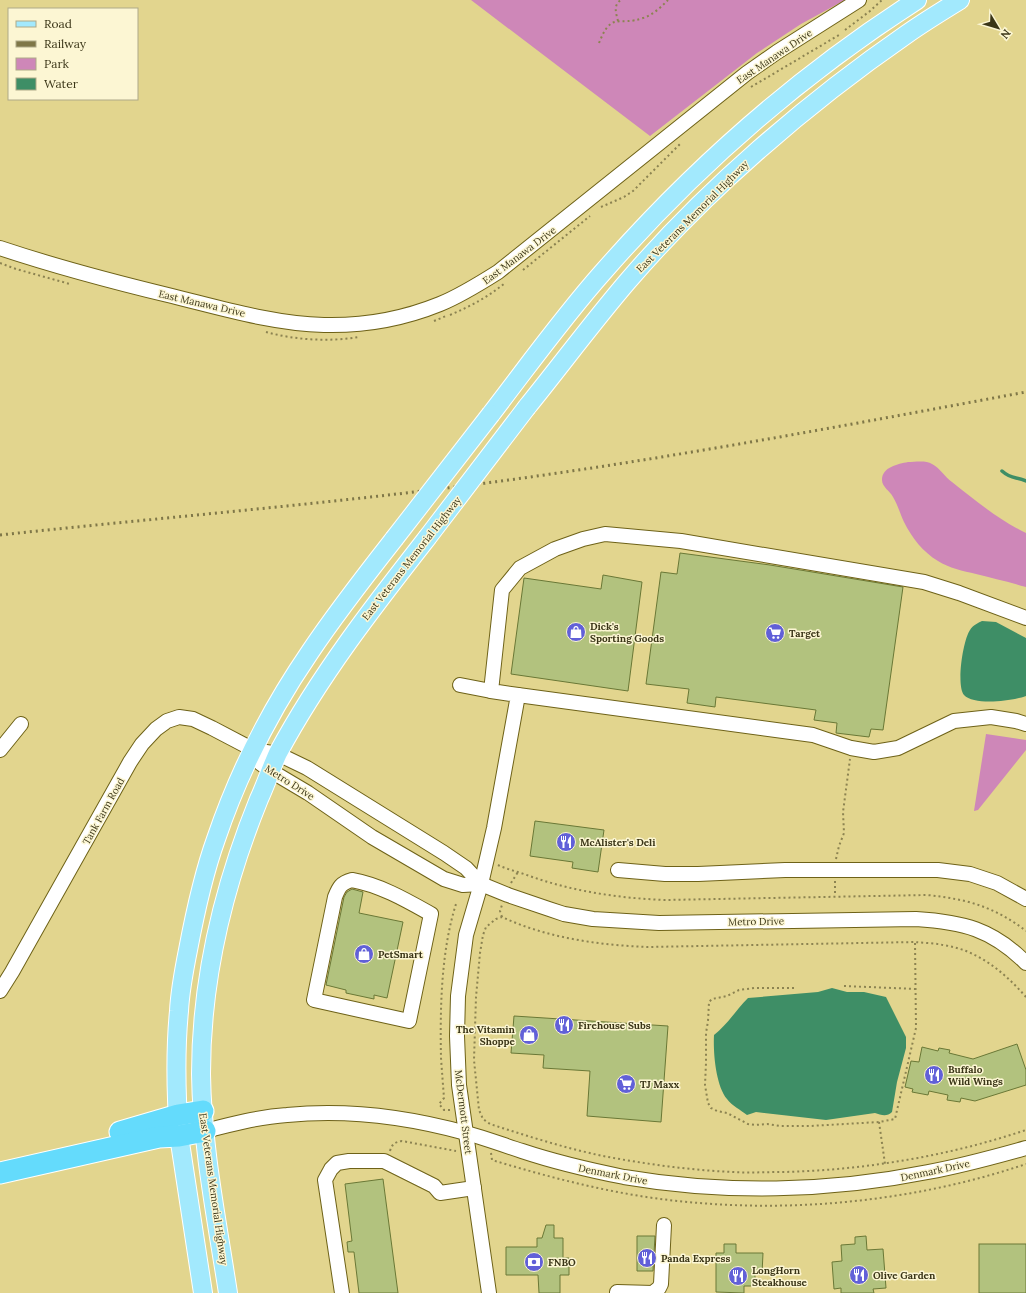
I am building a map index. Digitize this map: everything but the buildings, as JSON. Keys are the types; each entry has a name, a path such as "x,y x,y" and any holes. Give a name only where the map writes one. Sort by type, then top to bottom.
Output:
{"highway":[{"path":"0,1158 107,1136 178,1115 204,1121"},
{"path":"0,1173 159,1137 179,1136 204,1121"}],"main road":[{"path":"203,1293 179,1136 177,1065 179,1011 194,920 215,840 239,779 280,700 309,653 356,588 564,318 649,220 749,125 790,91 850,46 917,0"},
{"name":"East Veterans Memorial Highway","path":"228,1293 204,1121 201,1074 203,1025 208,979 229,886 252,816 278,754 322,678 355,631 528,407 628,282 668,237 720,185 770,140 817,101 907,34 960,0"}],"street":[{"name":"East Manawa Drive","path":"0,248 39,261 122,284 273,319 323,325 347,325 368,323 415,312 440,304 458,296 498,272 522,255 747,72 859,0"},
{"path":"491,691 502,590 520,568 555,549 583,539 605,534 681,541 924,582 959,593 1026,618"},
{"path":"460,685 518,695 813,735 851,748 874,752 898,748 954,720 991,717 1026,724"},
{"name":"McDermott Street","path":"489,1293 459,1085 457,1036 458,996 466,935 481,884 494,828 518,695"},
{"name":"Tank Farm Road","path":"0,991 130,762 142,744 156,729 167,721 179,717 193,719 254,750"},
{"path":"0,750 21,724"},
{"name":"Metro Drive","path":"254,750 278,754 307,768 444,853 466,868 481,884 564,914 609,921 659,923 916,919 951,922 979,930 992,936 1013,951 1026,963"},
{"name":"Metro Drive","path":"254,750 260,763 308,793 372,837 444,879 464,885 481,884"},
{"path":"618,870 665,874 785,870 938,870 970,874 997,883 1026,899"},
{"path":"352,880 361,882 400,897 431,914 411,1008 409,1021 314,1000 335,897 339,886 344,882 352,880"},
{"name":"Denmark Drive","path":"204,1121 258,1119 288,1114 366,1114 401,1119 466,1133 558,1162 591,1170 656,1182 728,1188 794,1188 855,1184 929,1172 1026,1148"},
{"path":"342,1293 325,1180 331,1169 337,1163 349,1161 384,1161 434,1186 440,1193 474,1188"},
{"path":"617,1292 653,1293 659,1288 661,1284 664,1225"}],"path":[{"path":"618,21 616,7 621,0"},
{"path":"599,43 603,33 612,23 618,21 643,19 658,10 668,0"},
{"path":"746,90 841,33 882,0"},
{"path":"518,273 602,206 624,197 633,191 658,168 684,139"},
{"path":"0,263 74,284"},
{"path":"431,322 472,305 490,295 506,282"},
{"path":"260,331 283,337 323,339 360,337"},
{"path":"835,896 835,862 838,846 844,833 843,812 851,748"},
{"path":"487,859 502,867 577,890 623,897 665,900 928,895 956,899 996,912 1026,931"},
{"path":"453,916 456,904"},
{"path":"1026,997 1002,973 976,956 960,948 944,945 915,942 647,947 611,945 544,932 512,922 502,917 496,919 486,927 483,935 475,1009 474,1060 480,1115 490,1124 565,1147 602,1155 695,1169 733,1172 801,1172 885,1164 939,1155 1026,1130"},
{"path":"794,988 754,988 739,990 722,997 712,999 709,1002 706,1033 705,1085 708,1103 711,1108 726,1113 748,1124 755,1125 767,1124 780,1126 810,1126 879,1122 895,1119 916,1028 915,942"},
{"path":"844,986 916,989"},
{"path":"879,1122 885,1164"},
{"path":"387,1162 391,1146 396,1142 457,1151 468,1147"},
{"path":"492,1160 571,1183 645,1197 724,1205 786,1207 901,1195 957,1184 1026,1164"}],"green space":[{"path":"471,0 845,0 801,24 757,53 650,136"},
{"path":"908,462 927,462 935,466 949,480 988,510 1026,533 1026,587 951,567 938,561 918,544 904,522 895,500 882,482 883,476 888,469 895,465"},
{"path":"986,734 1026,740 1026,750 978,810 974,811"}],"water":[{"path":"982,621 996,622 1026,638 1026,696 1012,700 994,702 976,700 964,695 961,682 961,662 965,643 971,628"},
{"path":"832,988 847,992 864,992 886,997 906,1037 906,1048 897,1082 892,1112 886,1115 875,1113 826,1120 756,1112 747,1115 731,1104 723,1093 718,1078 714,1051 714,1035 723,1027 748,998 818,992"}],"waterway":[{"path":"1002,471 1011,477 1026,481"}],"railway":[{"path":"0,535 354,499 541,476 680,454 888,418 1026,392"}],"place":[{"name":"Dick's Sporting Goods","path":"576,632"},
{"name":"Target","path":"775,633"},
{"name":"McAlister's Deli","path":"566,842"},
{"name":"PetSmart","path":"364,954"},
{"name":"Firehouse Subs","path":"564,1025"},
{"name":"The Vitamin Shoppe","path":"529,1035"},
{"name":"Buffalo Wild Wings","path":"934,1075"},
{"name":"TJ Maxx","path":"626,1084"},
{"name":"Panda Express","path":"647,1258"},
{"name":"FNBO","path":"534,1262"},
{"name":"Olive Garden","path":"859,1275"},
{"name":"LongHorn Steakhouse","path":"738,1276"}]}
